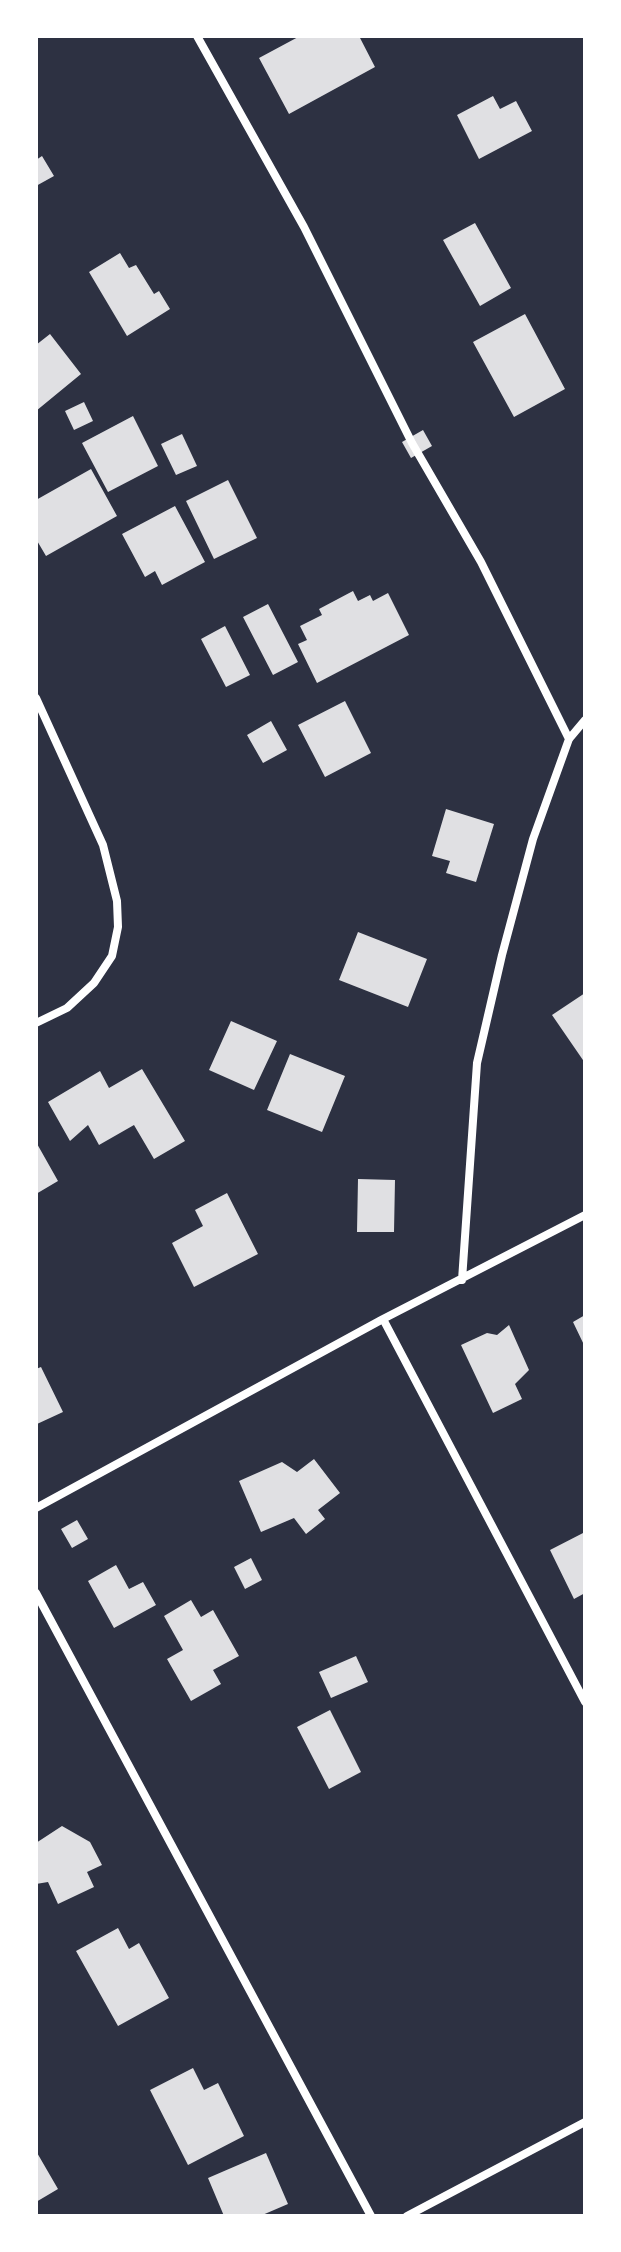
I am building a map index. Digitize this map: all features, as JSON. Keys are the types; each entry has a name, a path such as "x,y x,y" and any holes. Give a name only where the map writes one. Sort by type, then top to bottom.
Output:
{"street":[{"path":"197,36 304,227 412,443 481,562 569,739"},
{"path":"36,698 103,845 117,901 118,927 112,956 94,983 67,1008 36,1023"},
{"path":"462,1280 477,1063 533,839 569,739 585,720"},
{"path":"36,1508 383,1319 585,1215"},
{"path":"383,1319 585,1702"},
{"path":"36,1593 371,2216"},
{"path":"407,2216 585,2122"}],"building":[{"path":"300,36 359,36 375,67 289,114 259,58"},
{"path":"493,96 500,109 516,101 532,131 479,159 457,115"},
{"path":"42,156 54,176 36,186 36,160"},
{"path":"475,223 511,288 480,306 443,240"},
{"path":"120,253 129,268 136,265 154,294 159,291 170,309 127,336 89,272"},
{"path":"525,314 565,389 514,417 473,342"},
{"path":"50,334 81,374 36,411 36,345"},
{"path":"84,402 93,421 74,430 65,411"},
{"path":"133,416 158,466 108,492 82,443"},
{"path":"423,430 432,446 411,458 402,442"},
{"path":"182,434 197,466 176,475 161,444"},
{"path":"91,469 117,516 46,556 36,539 36,500"},
{"path":"228,480 257,538 214,559 186,501"},
{"path":"175,506 205,562 162,585 155,571 145,577 122,534"},
{"path":"353,591 358,601 370,595 373,601 388,593 409,635 317,683 298,644 307,640 300,626 322,615 319,609"},
{"path":"268,604 298,662 273,675 243,617"},
{"path":"225,626 250,675 226,687 201,639"},
{"path":"345,701 371,753 325,777 298,725"},
{"path":"271,721 287,750 263,763 247,735"},
{"path":"446,809 494,824 476,882 446,873 450,861 432,856"},
{"path":"358,932 427,959 408,1007 339,980"},
{"path":"585,993 585,1063 552,1015"},
{"path":"231,1021 277,1041 254,1090 209,1070"},
{"path":"290,1054 345,1076 322,1132 267,1110"},
{"path":"142,1069 185,1141 154,1159 134,1125 99,1145 88,1125 70,1141 48,1102 100,1071 109,1088"},
{"path":"36,1142 58,1181 36,1194"},
{"path":"358,1179 395,1180 394,1232 357,1232"},
{"path":"227,1193 258,1254 194,1287 172,1243 203,1226 195,1210"},
{"path":"585,1315 585,1347 573,1322"},
{"path":"509,1325 529,1370 515,1384 522,1399 493,1413 461,1345 487,1333 497,1335"},
{"path":"41,1367 63,1412 37,1424 36,1369"},
{"path":"314,1459 340,1493 318,1510 325,1519 306,1534 294,1518 261,1532 239,1481 282,1462 297,1472"},
{"path":"77,1520 88,1539 72,1548 61,1529"},
{"path":"585,1532 585,1593 574,1599 550,1550"},
{"path":"251,1558 262,1580 245,1589 234,1567"},
{"path":"116,1565 129,1589 143,1582 156,1605 114,1628 88,1581"},
{"path":"191,1600 201,1617 213,1610 239,1656 213,1670 221,1684 191,1701 167,1659 183,1650 164,1616"},
{"path":"356,1656 368,1682 331,1698 319,1672"},
{"path":"330,1710 361,1772 329,1789 297,1727"},
{"path":"62,1826 90,1842 102,1865 87,1872 94,1887 58,1904 48,1882 36,1884 36,1843"},
{"path":"118,1928 129,1949 139,1943 169,1998 118,2026 76,1951"},
{"path":"193,2068 204,2090 218,2083 244,2136 188,2165 150,2090"},
{"path":"36,2151 58,2189 36,2202"},
{"path":"266,2153 288,2204 260,2216 224,2216 208,2178"}]}
